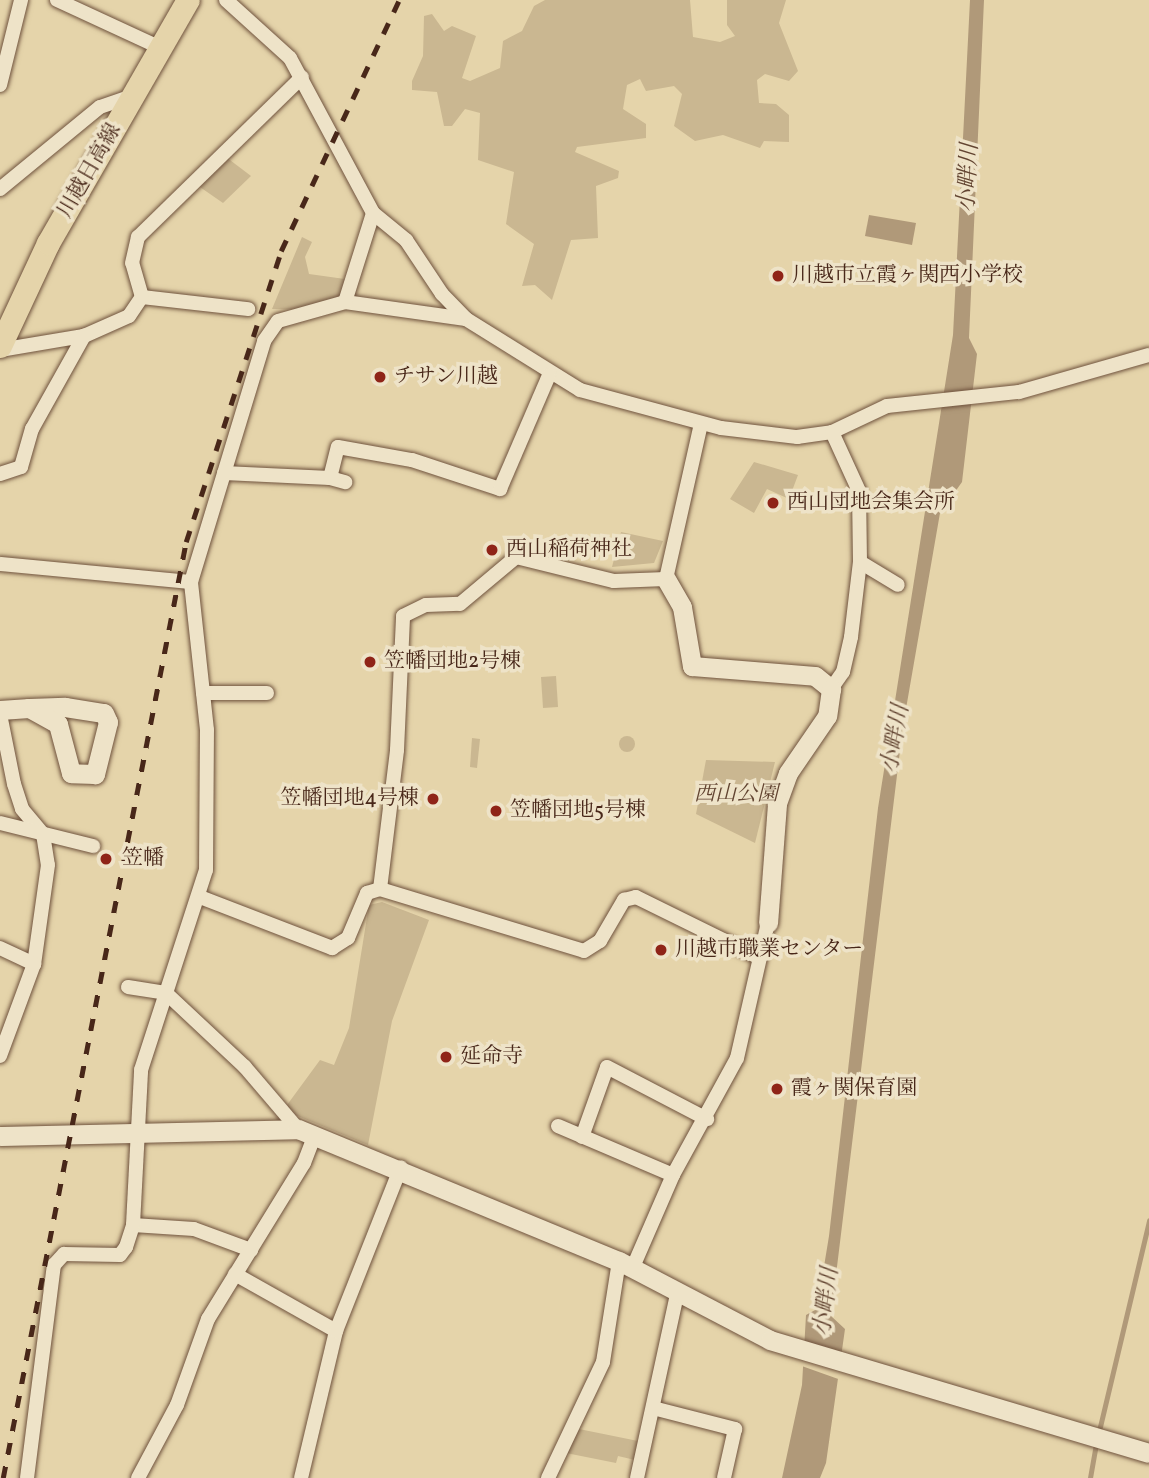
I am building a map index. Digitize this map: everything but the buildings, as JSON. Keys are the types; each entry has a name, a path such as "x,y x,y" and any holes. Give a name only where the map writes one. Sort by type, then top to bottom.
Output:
{"main road":[{"name":"川越日高線","path":"0,348 48,243 188,0"}],"street":[{"path":"0,85 21,0"},
{"path":"57,0 160,48"},
{"path":"226,0 265,31 302,77 373,213 406,240 466,319 549,375 606,400 701,424 771,436 832,432 887,406 929,398 986,395 1036,388 1149,355"},
{"path":"142,297 132,264 138,237 302,77"},
{"path":"0,189 100,107 134,95"},
{"path":"345,302 373,213"},
{"path":"142,297 248,309"},
{"path":"0,348 84,336 129,316 142,297"},
{"path":"27,1478 54,1265 64,1254 120,1255 133,1225 134,1133 144,1059 200,897 207,841 203,693 191,582 269,330 286,317 345,302 466,319"},
{"path":"0,474 21,467 32,429 84,336"},
{"path":"224,473 337,480 338,447 412,460 500,489 549,375"},
{"path":"701,424 666,579 682,607 686,655 696,668 815,676 831,689"},
{"path":"548,1478 603,1362 626,1264 673,1175 707,1119 737,1058 768,923 774,879 770,841 780,792 827,716 831,689 843,673 851,637 860,562 859,491 832,432"},
{"path":"380,888 397,751 403,616 426,605 460,604 516,557 614,581 666,579"},
{"path":"860,562 898,585"},
{"path":"0,564 191,582"},
{"path":"203,693 267,693"},
{"path":"0,1056 34,964 46,897 43,834 22,809 0,712 29,708 104,713 108,722 95,774 71,773 58,724 29,708"},
{"path":"0,823 93,846"},
{"path":"200,897 332,948 348,938 367,893 380,888 584,951 600,941 624,900 645,898 760,958"},
{"path":"0,948 34,964"},
{"path":"128,987 166,993 245,1067 306,1132 304,1163 235,1274 138,1478"},
{"path":"582,1137 607,1067 707,1119"},
{"path":"558,1126 673,1175"},
{"path":"0,1136 306,1132 401,1167 626,1264 677,1294 794,1348 1149,1452"},
{"path":"301,1478 336,1331 401,1167"},
{"path":"133,1225 194,1229 251,1250"},
{"path":"235,1274 336,1331"},
{"path":"637,1478 677,1294"},
{"path":"653,1408 735,1429 724,1478"}],"green space":[{"path":"545,0 690,0 693,37 720,42 735,36 727,25 727,0 786,0 779,23 798,71 789,81 765,74 757,80 759,103 776,104 789,115 789,142 764,141 760,148 723,135 695,141 674,126 682,94 674,86 646,91 640,79 627,85 623,109 646,124 646,138 577,147 575,152 619,171 618,178 596,186 598,238 571,240 552,300 535,285 522,286 534,244 506,224 514,172 478,160 480,113 465,109 452,126 444,126 437,92 412,90 412,81 423,56 424,16 432,14 444,31 452,26 476,36 462,78 470,81 500,68 503,41 522,31 534,6"},
{"path":"226,157 251,176 223,203 197,185"},
{"path":"302,237 312,242 305,257 309,274 352,280 342,298 312,310 272,309"},
{"path":"754,462 798,475 789,499 767,489 754,513 730,499"},
{"path":"621,532 663,541 654,563 612,567"},
{"path":"556,676 558,707 543,708 541,677"},
{"path":"627,736 635,744 627,752 619,744"},
{"path":"472,738 480,739 477,768 470,767"},
{"name":"西山公園","path":"706,760 775,762 755,843 696,814"},
{"path":"382,902 429,920 392,1021 368,1145 293,1114 287,1105 320,1060 334,1065 349,1028 369,905"},
{"path":"579,1429 638,1441 635,1460 618,1456 616,1463 566,1453"}],"water":[{"name":"小畔川","path":"970,0 984,0 969,338 977,354 962,482 940,513 903,726 831,1316 845,1329 826,1463 820,1478 782,1478 802,1385 806,1315 817,1309 829,1236 878,808 953,335"},
{"path":"869,215 916,223 912,245 865,236"}],"pier":[{"path":"800,1340 845,1355 841,1380 799,1365"}],"waterway":[{"path":"1099,1431 1149,1221"},
{"path":"1090,1478 1096,1443"}],"railway":[{"path":"3,1478 186,542 281,251 399,0"}],"place":[{"name":"川越市立霞ヶ関西小学校","path":"778,276"},
{"name":"チサン川越","path":"380,377"},
{"name":"西山団地会集会所","path":"773,503"},
{"name":"西山稲荷神社","path":"492,550"},
{"name":"笠幡団地2号棟","path":"370,662"},
{"name":"笠幡団地4号棟","path":"433,799"},
{"name":"笠幡団地5号棟","path":"496,811"},
{"name":"笠幡","path":"106,859"},
{"name":"川越市職業センター","path":"661,950"},
{"name":"延命寺","path":"446,1057"},
{"name":"霞ヶ関保育園","path":"777,1089"}]}
